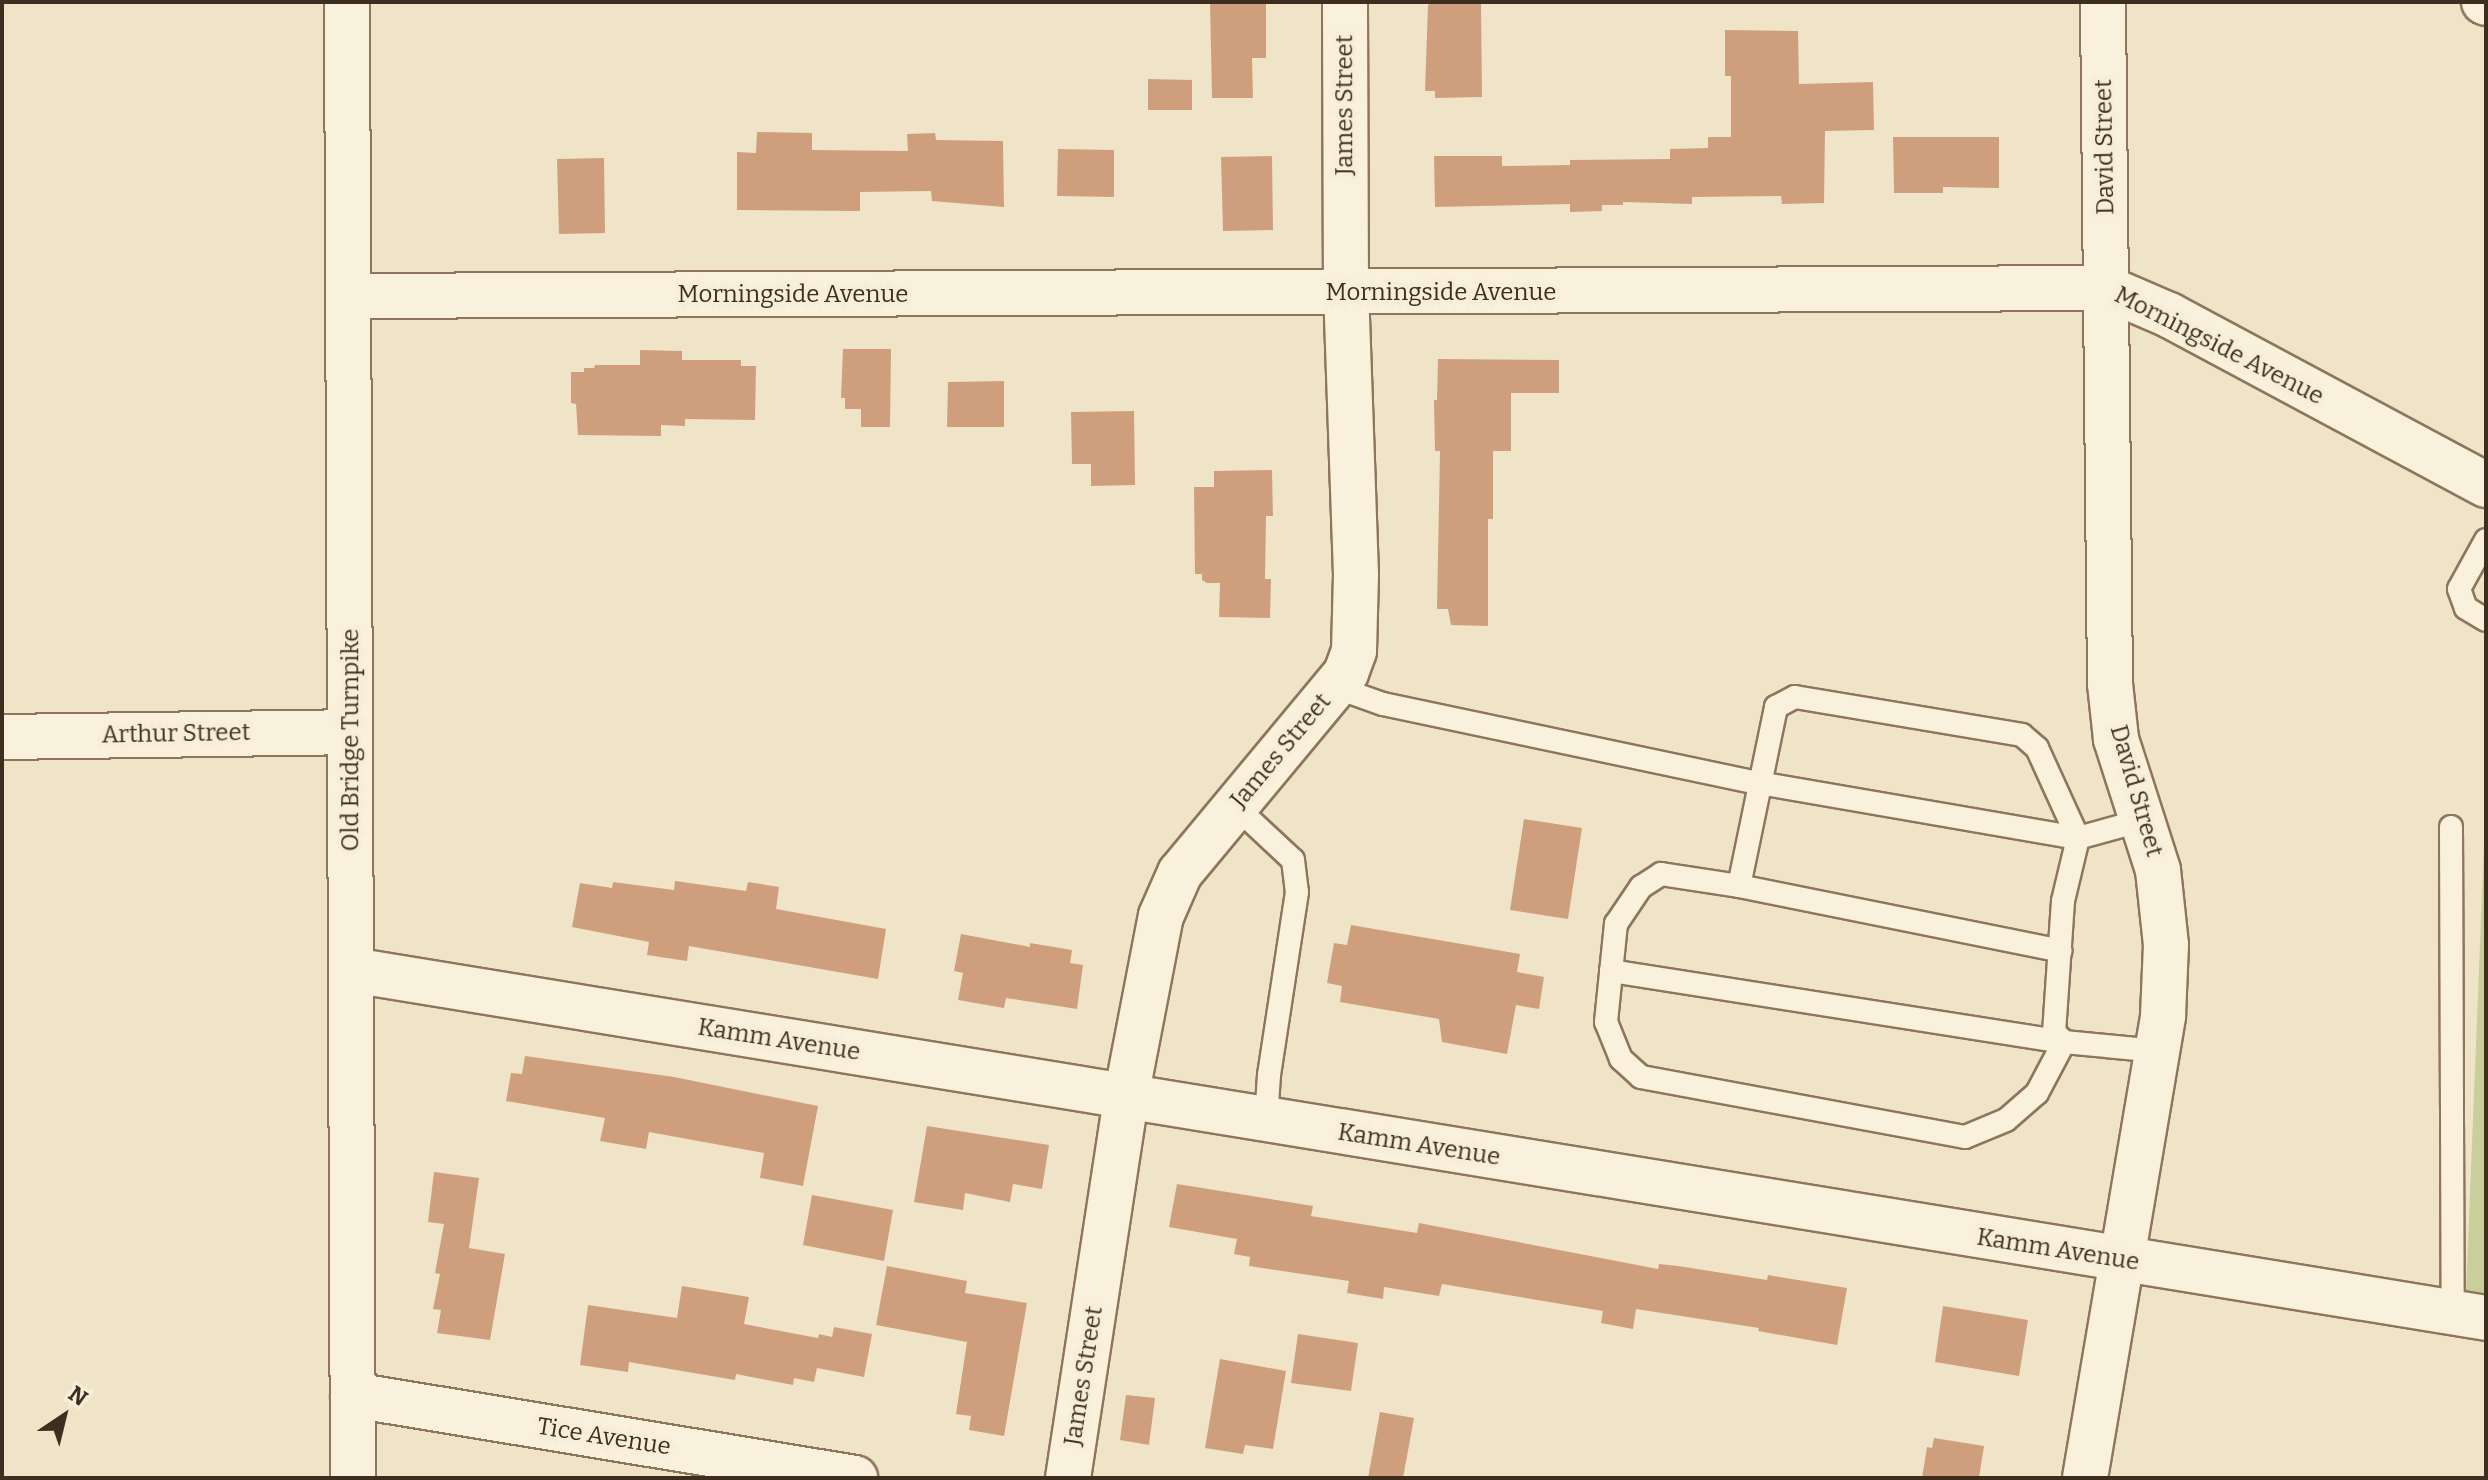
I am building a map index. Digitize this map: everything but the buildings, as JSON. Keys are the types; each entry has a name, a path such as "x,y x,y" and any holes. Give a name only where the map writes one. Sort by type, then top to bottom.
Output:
{"street":[{"name":"Old Bridge Turnpike","path":"347,2 353,1478"},
{"name":"James Street","path":"1068,1478 1126,1097 1161,916 1180,873 1346,673 1354,651 1356,606 1346,294 1345,2"},
{"name":"David Street","path":"2085,1478 2163,1016 2166,945 2158,870 2116,739 2110,684 2103,2"},
{"name":"Morningside Avenue","path":"348,296 1346,294 2106,288 2169,315 2486,485"},
{"name":"Arthur Street","path":"2,737 350,732"},
{"name":"Kamm Avenue","path":"352,970 2470,1315"},
{"name":"Tice Avenue","path":"353,1395 855,1478"}],"lane":[{"path":"2486,540 2459,589 2466,608 2486,620"},
{"path":"1335,687 1383,704 1759,783 2078,838 2143,820"},
{"path":"1739,886 1776,707 1795,697 2022,735 2037,748 2078,838 2063,901 2054,1032 2064,1042"},
{"path":"1235,806 1293,860 1297,892 1269,1075 1266,1120"},
{"path":"2451,827 2470,1315"},
{"path":"2060,951 1739,886 1661,874 1641,887 1616,924 1606,1022 1621,1059 1641,1077 1965,1137 2006,1120 2037,1093 2064,1042"},
{"path":"1611,971 2064,1042 2157,1051"}],"green space":[{"path":"2486,795 2486,1321 2465,1318"}]}
